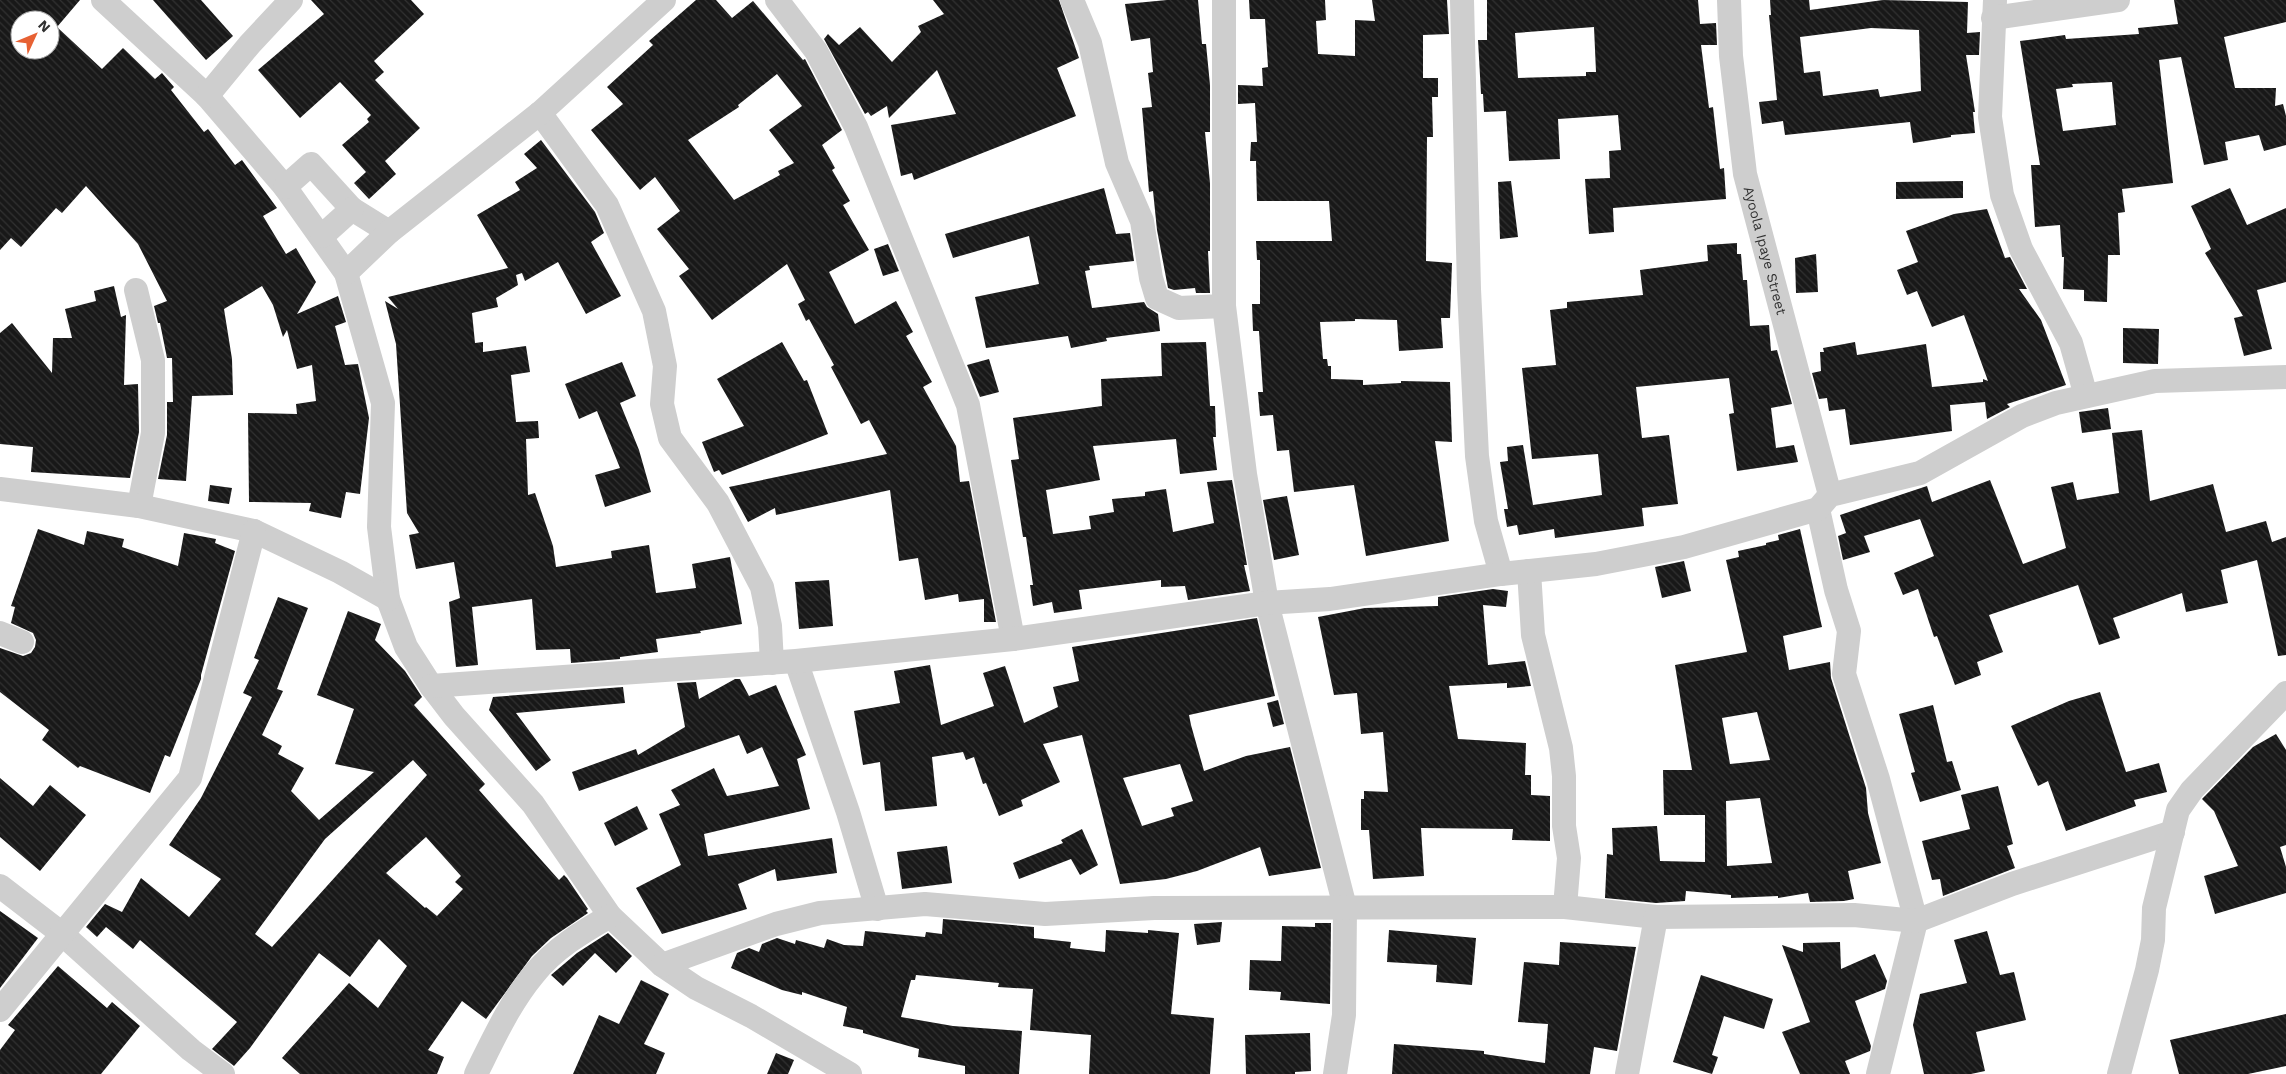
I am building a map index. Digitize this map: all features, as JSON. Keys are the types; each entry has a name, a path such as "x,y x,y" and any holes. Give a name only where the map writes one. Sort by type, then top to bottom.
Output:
{"street":[{"path":"103,0 206,96 285,188 322,236 346,273 383,404 379,527 388,599 406,647 431,686 454,716 533,804 610,916 662,965 696,988 751,1016 850,1074"},
{"path":"206,96 250,44 291,0"},
{"path":"346,273 390,232 540,113 664,0"},
{"path":"777,0 816,51 856,127 968,404 1013,639"},
{"path":"1072,0 1090,43 1117,163 1142,221 1151,278 1157,298 1179,308 1224,306"},
{"path":"1224,0 1224,306 1245,474 1267,603 1345,907 1344,1015 1335,1074"},
{"path":"1462,0 1469,289 1477,456 1486,521 1501,574"},
{"name":"Ayoola Ipaye Street","path":"1729,0 1731,56 1745,174 1824,502 1836,590 1849,631 1844,674 1878,780 1916,921"},
{"path":"2086,396 2071,343 2038,286 2021,249 2002,195 1990,118 1994,9 2118,0"},
{"path":"540,113 607,205 654,312 665,366 662,404 670,438 718,503 762,587 770,626 772,663"},
{"path":"285,188 311,164 352,209 390,232"},
{"path":"322,236 352,209"},
{"path":"136,290 153,360 154,433 139,506"},
{"path":"431,686 772,663 1013,639 1267,603 1330,599 1529,570 1596,564 1684,547 1920,473 2022,416 2056,403 2155,381 2286,376"},
{"path":"0,488 139,506 254,531 340,572 388,599"},
{"path":"0,1010 190,778 254,531"},
{"path":"1529,570 1533,635 1561,748 1564,776 1564,826 1568,858 1565,907"},
{"path":"0,633 22,642"},
{"path":"796,661 848,812 877,909"},
{"path":"2119,1074 2147,970 2153,940 2154,908 2178,810 2192,790 2286,693"},
{"path":"662,965 776,924 820,913 925,904 1045,914 1154,908 1565,907 1656,917 1854,915 1916,921 2012,884 2172,832"},
{"path":"0,886 62,933 191,1050 223,1074"},
{"path":"476,1074 515,1000 534,973 561,947 610,916"},
{"path":"1627,1074 1656,917"},
{"path":"1878,1074 1916,921"}],"building":[{"path":"0,0 80,0 60,23 60,10 10,10 10,60 60,60 60,30 102,69 123,48 155,79 162,73 174,87 171,90 204,132 208,129 235,165 242,160 277,208 263,216 286,254 296,248 316,282 297,314 338,296 346,322 335,326 345,365 358,364 369,418 360,494 346,492 341,518 309,511 311,503 249,502 248,413 297,414 296,404 316,401 312,365 297,369 287,330 283,337 273,305 262,286 224,309 232,359 233,395 192,396 186,481 158,479 167,435 167,402 173,402 172,358 167,358 160,323 158,323 154,306 167,301 138,244 86,186 62,213 56,208 21,247 11,238 0,250"},
{"path":"153,0 201,0 233,36 206,60"},
{"path":"311,0 411,0 424,14 374,61 384,72 375,80 420,128 385,161 396,174 369,199 354,183 366,172 342,145 369,122 367,119 371,115 340,82 300,118 258,70 324,14"},
{"path":"696,0 716,0 732,18 753,1 803,60 805,59 842,130 822,145 835,168 832,170 850,201 843,205 869,250 829,272 855,324 896,301 913,332 906,336 932,382 923,387 956,446 960,482 969,481 996,622 984,622 984,599 959,602 958,594 925,600 918,558 899,561 890,490 776,515 775,508 748,522 729,487 887,454 869,420 861,424 831,367 834,365 809,319 806,321 798,304 805,300 787,264 712,320 679,276 689,269 657,229 680,211 655,177 640,190 591,130 623,104 607,87 653,45 649,41","holes":["777,74 802,106 769,130 794,163 778,171 780,175 734,200 688,140 739,107 738,105"]},
{"path":"933,0 1059,0 1079,58 1057,68 1076,116 914,180 912,173 901,176 891,125 956,114 937,70 889,118 887,106 871,116 868,112 865,114 824,39 828,34 839,45 860,27 892,62 921,32 918,26 944,14"},
{"path":"1167,0 1198,0 1202,44 1206,44 1210,85 1210,132 1205,132 1210,183 1210,251 1208,251 1210,293 1196,293 1195,288 1174,290 1168,288 1157,230 1153,191 1149,192 1142,108 1152,107 1148,73 1153,72 1150,38 1131,41 1125,4"},
{"path":"1249,0 1325,0 1326,20 1316,21 1318,54 1355,56 1355,20 1375,21 1372,0 1447,0 1449,34 1423,35 1423,78 1438,78 1438,97 1432,97 1433,137 1427,137 1426,261 1452,263 1450,318 1441,318 1443,348 1399,351 1397,320 1355,319 1355,321 1320,322 1323,359 1327,359 1328,366 1331,366 1331,379 1363,380 1363,385 1401,383 1401,381 1450,382 1452,442 1435,441 1449,541 1366,556 1354,485 1294,492 1289,450 1277,451 1273,415 1260,416 1258,392 1263,392 1259,331 1253,331 1252,304 1260,304 1260,260 1257,260 1256,241 1332,241 1329,201 1257,201 1256,161 1250,161 1251,142 1257,142 1255,103 1238,104 1238,85 1263,86 1262,68 1268,67 1265,19 1250,19"},
{"path":"1487,0 1698,0 1700,24 1716,23 1717,45 1701,45 1709,108 1713,107 1720,169 1724,168 1726,199 1613,208 1614,232 1589,234 1585,179 1610,178 1609,151 1621,150 1618,115 1558,119 1560,159 1509,161 1506,111 1484,112 1478,40 1487,40","holes":["1594,27 1596,72 1586,72 1586,76 1518,78 1515,33"]},
{"path":"1770,0 1809,0 1810,10 1883,0 1968,2 1967,33 1980,32 1979,55 1966,55 1975,112 1973,112 1975,133 1951,135 1951,137 1913,143 1910,122 1785,135 1783,121 1762,124 1759,102 1777,100 1769,15 1771,15","holes":["1871,28 1919,30 1921,91 1880,97 1878,89 1823,96 1820,71 1804,73 1800,37"]},
{"path":"2174,0 2286,0 2286,22 2224,37 2235,88 2276,88 2275,106 2283,104 2286,116 2286,145 2264,151 2259,135 2225,142 2228,160 2204,165 2181,57 2159,60 2173,183 2122,189 2125,212 2118,213 2120,255 2108,255 2107,302 2084,301 2084,290 2063,289 2064,257 2062,257 2060,225 2035,227 2031,165 2040,165 2020,41 2065,35 2066,39 2139,34 2138,28 2178,24","holes":["2112,82 2116,125 2063,131 2056,89 2073,87 2072,84"]},
{"path":"541,140 595,212 604,233 591,242 621,296 586,314 558,262 525,281 522,273 516,275 518,285 496,298 498,307 472,313 475,343 483,342 483,352 526,346 530,372 511,375 516,422 538,421 539,438 526,439 528,495 535,493 553,546 556,567 612,558 611,551 649,545 656,593 696,588 692,564 730,557 742,624 700,631 701,633 656,639 658,652 620,657 620,659 571,663 570,649 536,650 532,599 472,607 478,665 456,667 449,602 460,598 454,562 416,569 409,535 419,533 407,513 396,344 385,301 398,309 388,297 508,268 477,215 520,190 515,182 537,168 524,154"},
{"path":"1511,181 1518,237 1500,239 1498,182"},
{"path":"1963,181 1963,198 1896,199 1896,182"},
{"path":"1104,188 1116,234 1130,233 1134,261 1089,266 1090,270 1085,271 1092,308 1144,302 1147,307 1158,314 1160,331 1106,338 1107,341 1071,348 1068,336 986,348 975,297 1039,284 1029,236 953,258 945,234"},
{"path":"2230,188 2247,225 2286,208 2286,282 2257,290 2272,349 2244,356 2234,318 2243,316 2205,253 2211,249 2191,206"},
{"path":"1987,209 2005,258 2010,257 2027,289 2019,289 2041,320 2066,385 2007,404 2010,407 1987,419 1985,402 1950,405 1952,431 1850,445 1845,409 1829,411 1827,398 1819,399 1812,373 1821,371 1820,352 1824,352 1823,348 1855,342 1857,355 1926,344 1932,387 1983,382 1983,379 1988,381 1964,315 1932,327 1917,291 1907,295 1897,270 1918,262 1906,231 1954,214"},
{"path":"1737,243 1737,254 1741,254 1743,280 1747,280 1750,326 1769,325 1771,351 1777,350 1792,404 1771,408 1776,448 1794,445 1798,462 1737,471 1729,414 1734,413 1729,378 1636,387 1642,438 1669,435 1678,504 1642,508 1644,526 1555,538 1554,529 1519,535 1517,525 1507,527 1504,509 1508,509 1500,462 1508,461 1507,447 1523,445 1533,505 1602,495 1598,454 1532,459 1522,368 1556,365 1550,310 1567,308 1567,302 1643,295 1640,270 1708,261 1707,245"},
{"path":"888,244 899,271 883,276 874,249"},
{"path":"1816,254 1818,292 1796,293 1795,258"},
{"path":"114,286 121,317 126,315 124,385 138,384 139,432 130,478 31,472 33,447 0,444 0,333 12,323 52,373 53,338 72,338 65,309 96,301 94,291"},
{"path":"2123,328 2159,329 2158,364 2123,363"},
{"path":"782,342 804,381 807,380 828,434 722,475 719,470 714,472 702,442 744,426 717,379"},
{"path":"1206,342 1210,406 1215,406 1216,437 1213,437 1217,470 1180,474 1176,439 1093,446 1100,480 1046,490 1053,534 1091,529 1089,516 1114,512 1112,499 1145,496 1145,492 1166,489 1173,532 1214,523 1207,482 1232,480 1247,565 1244,565 1250,591 1188,600 1185,586 1161,587 1161,580 1079,590 1082,609 1054,613 1052,602 1033,606 1030,585 1033,585 1026,537 1023,537 1011,460 1019,459 1013,418 1102,406 1101,379 1162,376 1161,343"},
{"path":"989,359 999,392 980,397 967,365"},
{"path":"622,362 636,396 620,403 639,450 651,492 605,507 595,475 620,468 597,411 579,419 565,384"},
{"path":"2108,408 2111,429 2082,433 2079,412"},
{"path":"2142,430 2150,501 2213,484 2226,532 2266,521 2272,542 2286,537 2286,655 2278,656 2257,560 2221,570 2228,603 2186,612 2182,593 2113,618 2120,638 2099,645 2078,585 1989,615 2003,652 1977,662 1981,675 1955,685 1937,636 1934,637 1918,589 1903,595 1894,573 1934,556 1920,519 1864,536 1870,552 1843,560 1838,536 1846,533 1840,515 1927,486 1932,502 1990,480 2023,564 2066,548 2051,487 2073,482 2077,500 2119,493 2112,433"},
{"path":"210,485 232,488 229,504 208,501"},
{"path":"1287,496 1299,555 1274,560 1263,500"},
{"path":"38,529 84,545 87,531 124,539 122,547 178,566 184,533 216,539 215,543 235,551 201,679 170,757 165,755 150,793 80,766 78,768 42,740 49,730 0,692 0,648 23,656 31,653 35,647 36,640 33,633 11,623 15,607 11,606"},
{"path":"1800,529 1822,627 1783,636 1789,670 1830,662 1831,678 1866,788 1868,813 1881,863 1848,871 1854,899 1844,901 1810,902 1808,893 1778,898 1778,896 1731,898 1731,895 1686,891 1685,901 1656,903 1605,898 1607,854 1613,855 1612,828 1657,826 1660,861 1705,862 1705,815 1664,815 1663,770 1692,770 1675,665 1747,652 1726,560 1739,557 1738,551 1779,540 1778,535","holes":["1757,712 1770,760 1730,764 1722,718","1760,798 1772,863 1727,866 1726,801"]},
{"path":"1684,561 1691,591 1662,598 1655,567"},
{"path":"829,580 833,626 799,629 795,582"},
{"path":"1493,589 1508,591 1506,607 1483,605 1488,665 1525,661 1531,686 1507,688 1507,683 1449,686 1458,739 1526,743 1525,775 1531,775 1531,795 1550,796 1550,841 1512,840 1513,829 1421,828 1424,876 1373,879 1369,830 1361,830 1361,799 1364,799 1364,791 1388,792 1383,732 1361,734 1357,693 1334,695 1318,617 1365,608 1438,606 1438,597"},
{"path":"278,597 308,608 277,689 283,691 262,735 282,746 278,754 304,768 291,791 319,820 374,772 335,764 354,709 317,695 348,611 381,624 375,640 405,671 422,697 414,705 485,784 479,790 559,880 564,875 567,878 588,909 586,911 588,913 551,938 532,956 486,1019 462,1001 428,1050 444,1057 437,1074 300,1074 282,1058 349,983 378,1008 407,966 379,939 350,977 319,953 250,1048 234,1066 212,1049 237,1022 140,940 133,949 106,927 97,937 86,927 105,904 122,912 141,878 189,917 221,879 169,845 201,798 252,697 243,693 259,660 254,658","holes":["413,760 427,775 272,947 255,934 325,839","426,837 461,876 455,882 463,889 437,916 425,908 386,873"]},
{"path":"1257,618 1275,696 1189,715 1191,725 1204,771 1246,756 1290,747 1321,868 1269,876 1260,847 1197,871 1166,879 1120,884 1082,735 1043,744 1060,782 1021,800 1023,806 999,816 986,783 983,784 974,757 966,760 963,752 932,757 937,806 885,811 880,762 863,765 854,711 900,703 894,671 930,665 941,725 994,706 983,673 1005,666 1024,723 1058,707 1053,687 1079,681 1072,647","holes":["1180,764 1193,801 1171,808 1174,816 1142,826 1123,778"]},
{"path":"735,679 740,679 749,696 776,685 806,755 797,759 810,809 704,834 708,856 832,838 837,873 777,881 775,869 738,884 747,909 662,934 636,888 681,865 659,814 680,805 671,790 714,768 727,796 779,786 762,747 747,754 739,735 579,791 572,772 636,749 638,755 685,727 677,683 696,682 699,699"},
{"path":"623,687 625,703 516,713 551,760 536,771 489,710 493,697"},
{"path":"2100,692 2126,772 2159,763 2167,792 2134,800 2136,806 2066,831 2048,781 2038,786 2011,726 2069,701"},
{"path":"1278,700 1284,724 1273,727 1267,703"},
{"path":"1933,705 1947,762 1952,761 1961,790 1920,802 1911,773 1915,772 1899,714"},
{"path":"2276,734 2286,750 2286,845 2280,847 2286,867 2286,893 2215,914 2204,876 2238,866 2214,811 2202,799 2253,747"},
{"path":"0,778 33,806 50,785 86,815 40,871 0,837"},
{"path":"1998,786 2013,844 2007,846 2015,868 1943,896 1940,879 1932,880 1922,841 1970,829 1961,795"},
{"path":"637,806 648,829 615,846 604,823"},
{"path":"1082,829 1098,865 1080,875 1071,859 1019,879 1013,863 1063,843 1061,840"},
{"path":"947,846 952,883 902,889 897,852"},
{"path":"0,911 38,938 0,988"},
{"path":"943,919 1034,927 1034,938 1071,942 1070,948 1105,952 1106,930 1148,933 1148,930 1179,933 1171,1014 1214,1018 1210,1074 1089,1074 1091,1035 1030,1030 1033,989 998,987 999,983 916,975 915,980 911,980 901,1017 953,1026 1022,1031 1019,1074 965,1074 965,1066 918,1057 919,1049 863,1033 863,1030 843,1026 847,1007 802,992 802,995 782,990 731,968 737,953 749,948 759,952 762,944 777,938 795,944 796,940 824,948 827,939 844,945 863,946 865,931 925,937 926,932 942,934"},
{"path":"1222,922 1220,942 1197,945 1194,924"},
{"path":"1315,923 1331,923 1330,1004 1280,1000 1281,992 1249,990 1250,960 1281,961 1282,926 1315,927"},
{"path":"1389,930 1476,938 1472,985 1436,982 1437,965 1387,962"},
{"path":"1987,931 2000,975 2014,972 2026,1020 1976,1032 1985,1071 1971,1074 1924,1074 1913,1025 1920,994 1967,983 1954,940"},
{"path":"608,933 632,956 616,973 595,953 563,986 551,975 577,953"},
{"path":"1560,942 1636,947 1617,1051 1594,1047 1590,1074 1392,1074 1394,1044 1484,1051 1484,1054 1545,1063 1548,1024 1518,1022 1524,962 1559,965"},
{"path":"1840,942 1841,969 1875,954 1887,981 1885,989 1855,1001 1871,1046 1870,1051 1845,1061 1850,1074 1800,1074 1782,1032 1810,1022 1782,945 1803,952 1803,943"},
{"path":"58,966 107,1008 112,1002 140,1026 101,1074 0,1074 0,1050 15,1030 8,1025"},
{"path":"1701,975 1773,999 1764,1029 1724,1016 1712,1055 1718,1057 1712,1074 1673,1062"},
{"path":"641,980 669,994 644,1044 665,1053 656,1074 573,1074 599,1015 619,1024"},
{"path":"2286,1014 2286,1066 2248,1074 2179,1074 2170,1040"},
{"path":"1310,1033 1311,1071 1295,1072 1295,1074 1246,1074 1245,1035"},
{"path":"776,1053 794,1060 788,1074 767,1074"}]}
